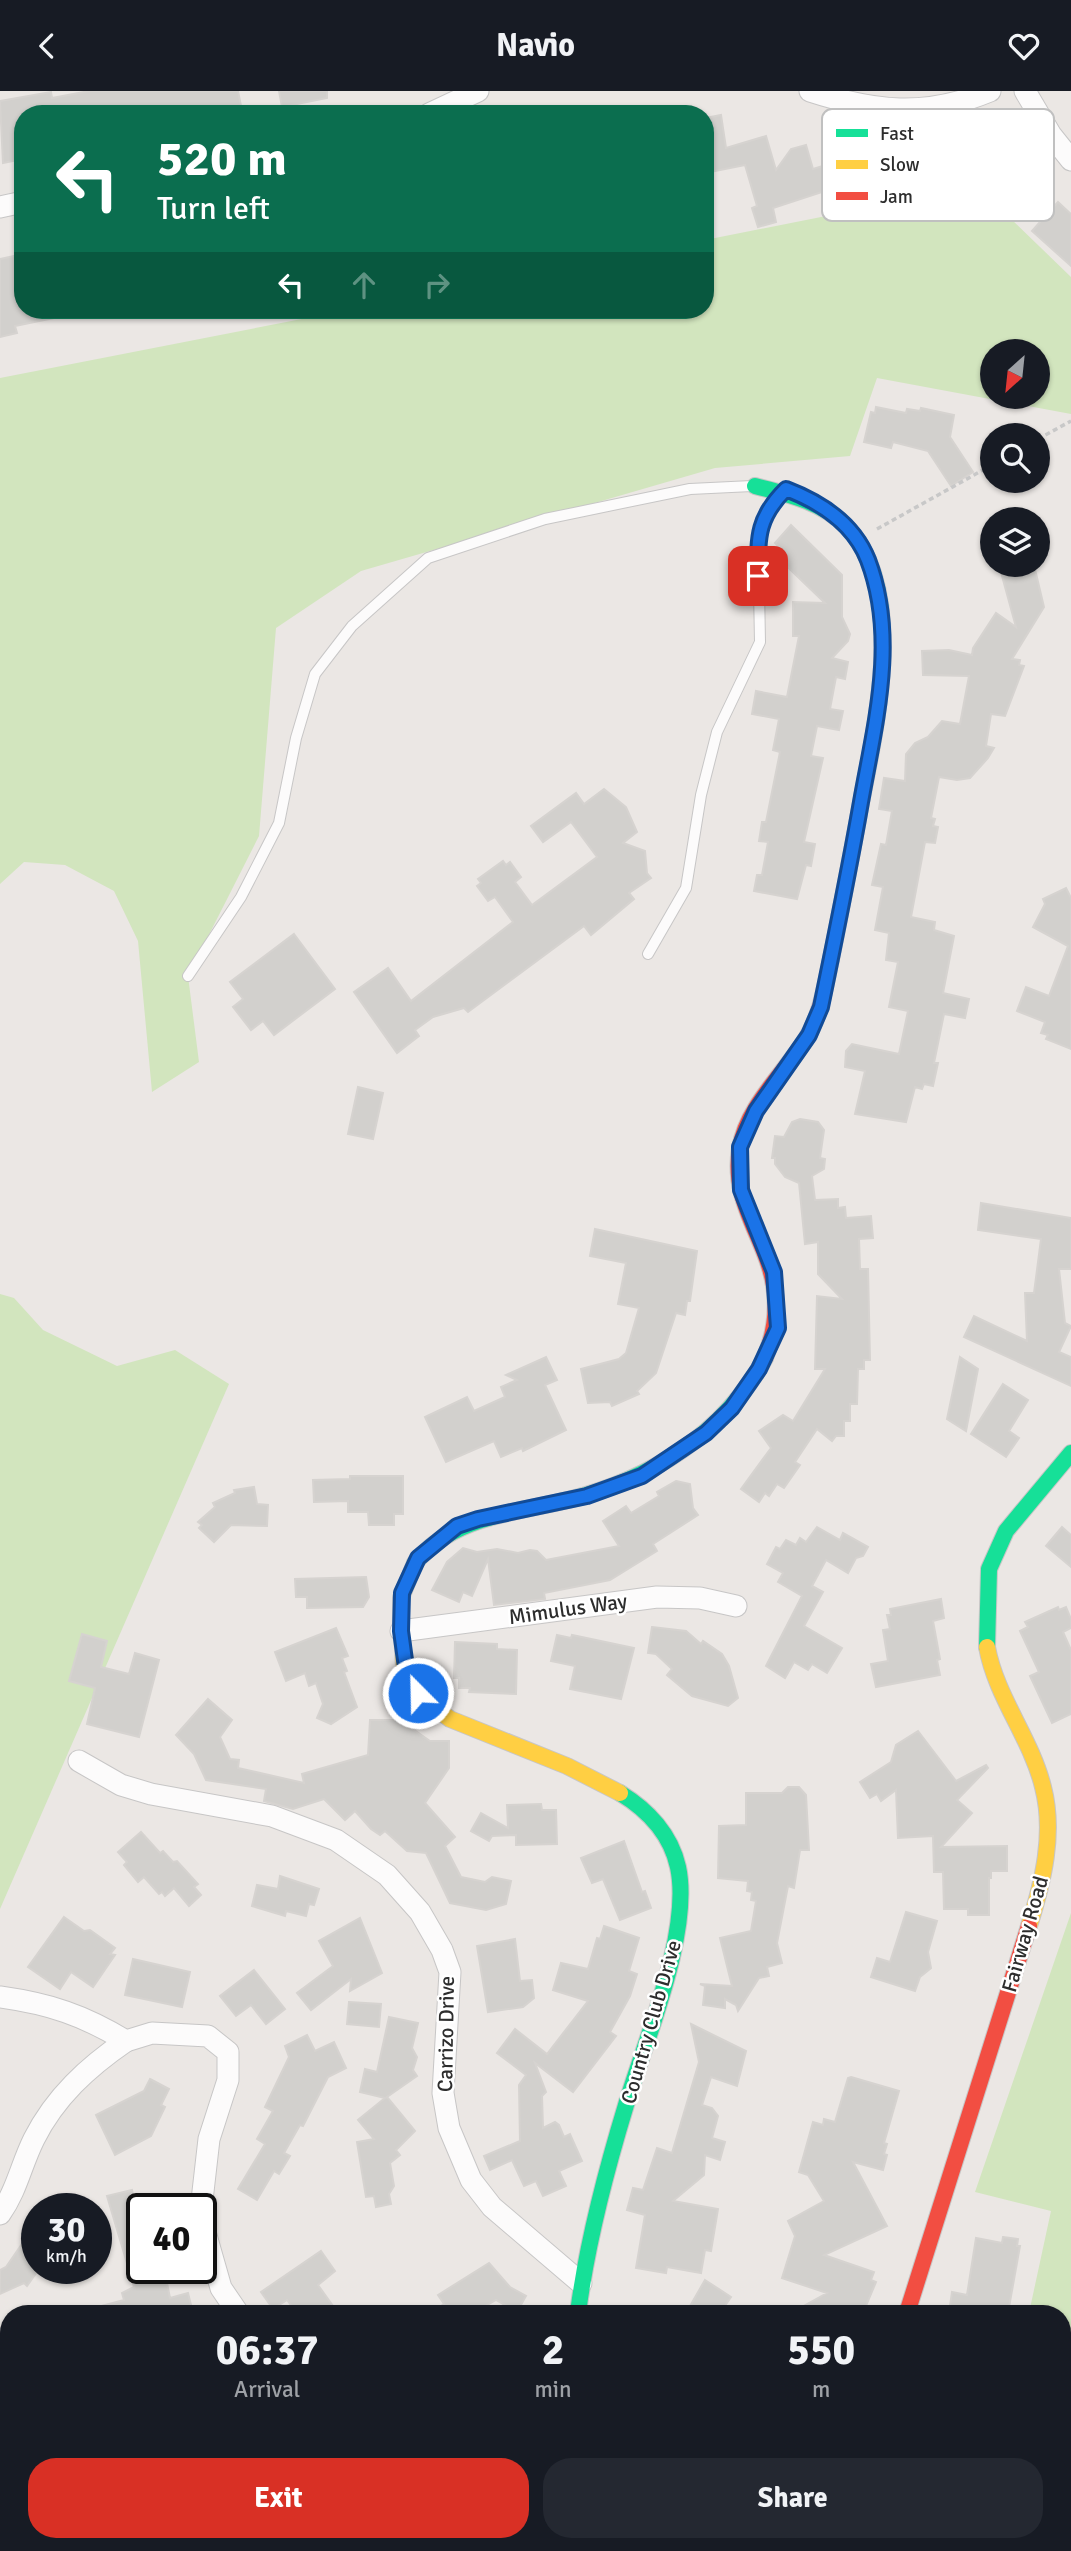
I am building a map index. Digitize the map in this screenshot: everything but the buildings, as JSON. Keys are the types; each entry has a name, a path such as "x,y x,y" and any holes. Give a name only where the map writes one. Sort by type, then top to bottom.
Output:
{"street":[{"path":"448,105 478,91"},
{"path":"810,91 857,106 880,109"},
{"path":"910,109 964,102 990,91"},
{"path":"1025,91 1036,109"},
{"path":"1054,139 1071,160"},
{"name":"Country Club Drive","path":"579,2305 581,2283 617,2141 679,1928 678,1864 660,1823 611,1787 457,1722 429,1705 408,1682 401,1631 402,1593 418,1558 457,1526 587,1496 642,1476 706,1433 732,1408 759,1369 778,1328 774,1272 741,1190 740,1147 756,1111 809,1035 821,1007 881,688 884,624 868,560 857,540 836,516 811,499 786,489 755,485"},
{"name":"Fairway Road","path":"910,2305 1040,1892 1051,1822 1043,1785 991,1669 985,1636 989,1569 1006,1531 1071,1453"},
{"name":"Mimulus Way","path":"401,1631 657,1597 700,1598 736,1607"},
{"name":"Carrizo Drive","path":"79,1761 121,1784 150,1794 272,1816 336,1840 387,1875 420,1912 442,1950 450,1972 443,2093 449,2128 471,2180 492,2207 581,2283"},
{"path":"0,1997 44,2003 91,2020 127,2041"},
{"path":"0,2214 14,2195 33,2140 63,2094 97,2061 127,2041 152,2033 208,2036 228,2052 228,2080 209,2139 203,2193"},
{"path":"217,2274 221,2288 233,2305"}],"lane":[{"path":"188,976 241,897 279,823 296,738 315,674 352,626 428,558 545,519 690,489 755,485"},
{"path":"648,954 686,888 701,795 717,732 760,642 758,536 769,506 786,489"}],"path":[{"path":"1050,432 1071,421"},
{"path":"857,540 980,472"}],"green space":[{"path":"822,217 822,221 1013,221 1071,277 1071,414 1044,409 1050,409 1050,339 980,339 980,397 877,378 850,456 715,468 361,571 276,628 259,836 188,976 199,1062 152,1092 138,941 114,891 65,865 24,862 0,884 0,378 302,319 714,319 714,238"},
{"path":"0,1294 14,1298 43,1330 117,1366 175,1350 229,1384 0,1909"},
{"path":"1071,1913 1071,2305 1031,2305 1051,2211 975,2192"}],"traffic: fast":[{"path":"755,486 815,504 836,517 846,526 865,554 877,586 882,623 879,701 831,959"},
{"path":"415,1563 430,1547 465,1526 506,1513 598,1491 656,1466 706,1431 748,1385 765,1358"},
{"path":"987,1647 989,1569 1006,1531 1071,1453"},
{"path":"579,2305 586,2260 604,2182 673,1954 681,1893 675,1855 664,1834 649,1815 620,1793"}],"traffic: slow":[{"path":"415,1563 401,1598 404,1666 415,1693 450,1719 567,1766 620,1793"},
{"path":"987,1647 998,1683 1038,1769 1046,1804 1046,1857 1029,1926"}],"traffic: jam":[{"path":"765,1358 774,1324 775,1295 770,1269 744,1200 739,1175 740,1148 750,1118 758,1104 811,1030 822,1001 831,959"},
{"path":"910,2305 1029,1926"}],"route":[{"path":"418,1693 408,1682 401,1631 402,1593 418,1558 457,1526 587,1496 642,1476 706,1433 732,1408 759,1369 778,1328 774,1272 741,1190 740,1147 756,1111 809,1035 821,1007 881,688 884,624 868,560 857,540 836,516 811,499 786,489 765,514 758,536 758,576"}]}
